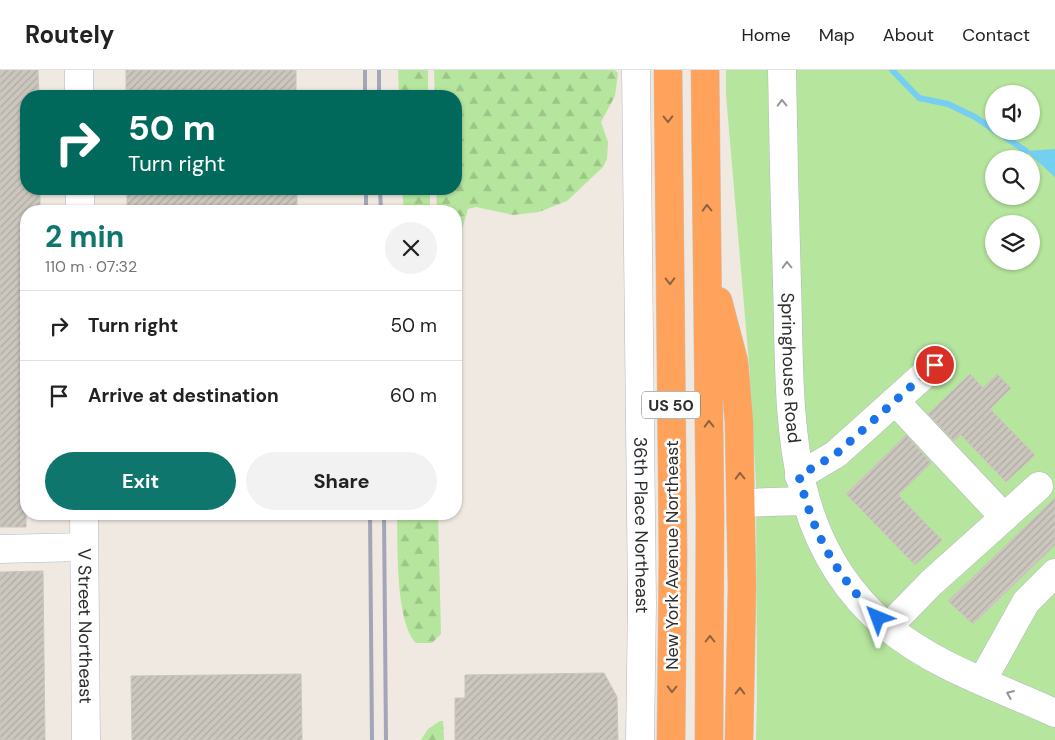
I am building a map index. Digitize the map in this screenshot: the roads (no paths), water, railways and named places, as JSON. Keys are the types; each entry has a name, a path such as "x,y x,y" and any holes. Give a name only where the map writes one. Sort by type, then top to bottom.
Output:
{"highway":[{"name":"New York Avenue Northeast","path":"668,70 673,555 671,740"},
{"name":"US 50","path":"705,70 710,558 709,740"},
{"path":"707,256 734,362 738,414 742,596 739,740"}],"street":[{"path":"79,70 79,90"},
{"name":"36th Place Northeast","path":"636,70 642,603 640,740"},
{"name":"Springhouse Road","path":"782,70 793,437 802,489 817,533 836,567 859,599 888,627 934,658 1055,713"},
{"path":"741,503 802,489 836,454 935,365"},
{"path":"894,401 1004,517"},
{"path":"888,627 931,583 1039,486"},
{"name":"V Street Northeast","path":"84,520 86,740"},
{"path":"0,549 84,547"},
{"path":"982,681 1026,602 1055,573"}],"water":[{"path":"1055,149 1055,177 1040,164 1040,150"}],"waterway":[{"path":"892,70 919,98 948,104 985,124"},
{"path":"1010,140 1024,150"}],"railway":[{"path":"365,70 365,90"},
{"path":"379,70 379,90"},
{"path":"366,195 366,205"},
{"path":"380,195 381,205"},
{"path":"370,520 372,740"},
{"path":"384,520 386,740"}]}
